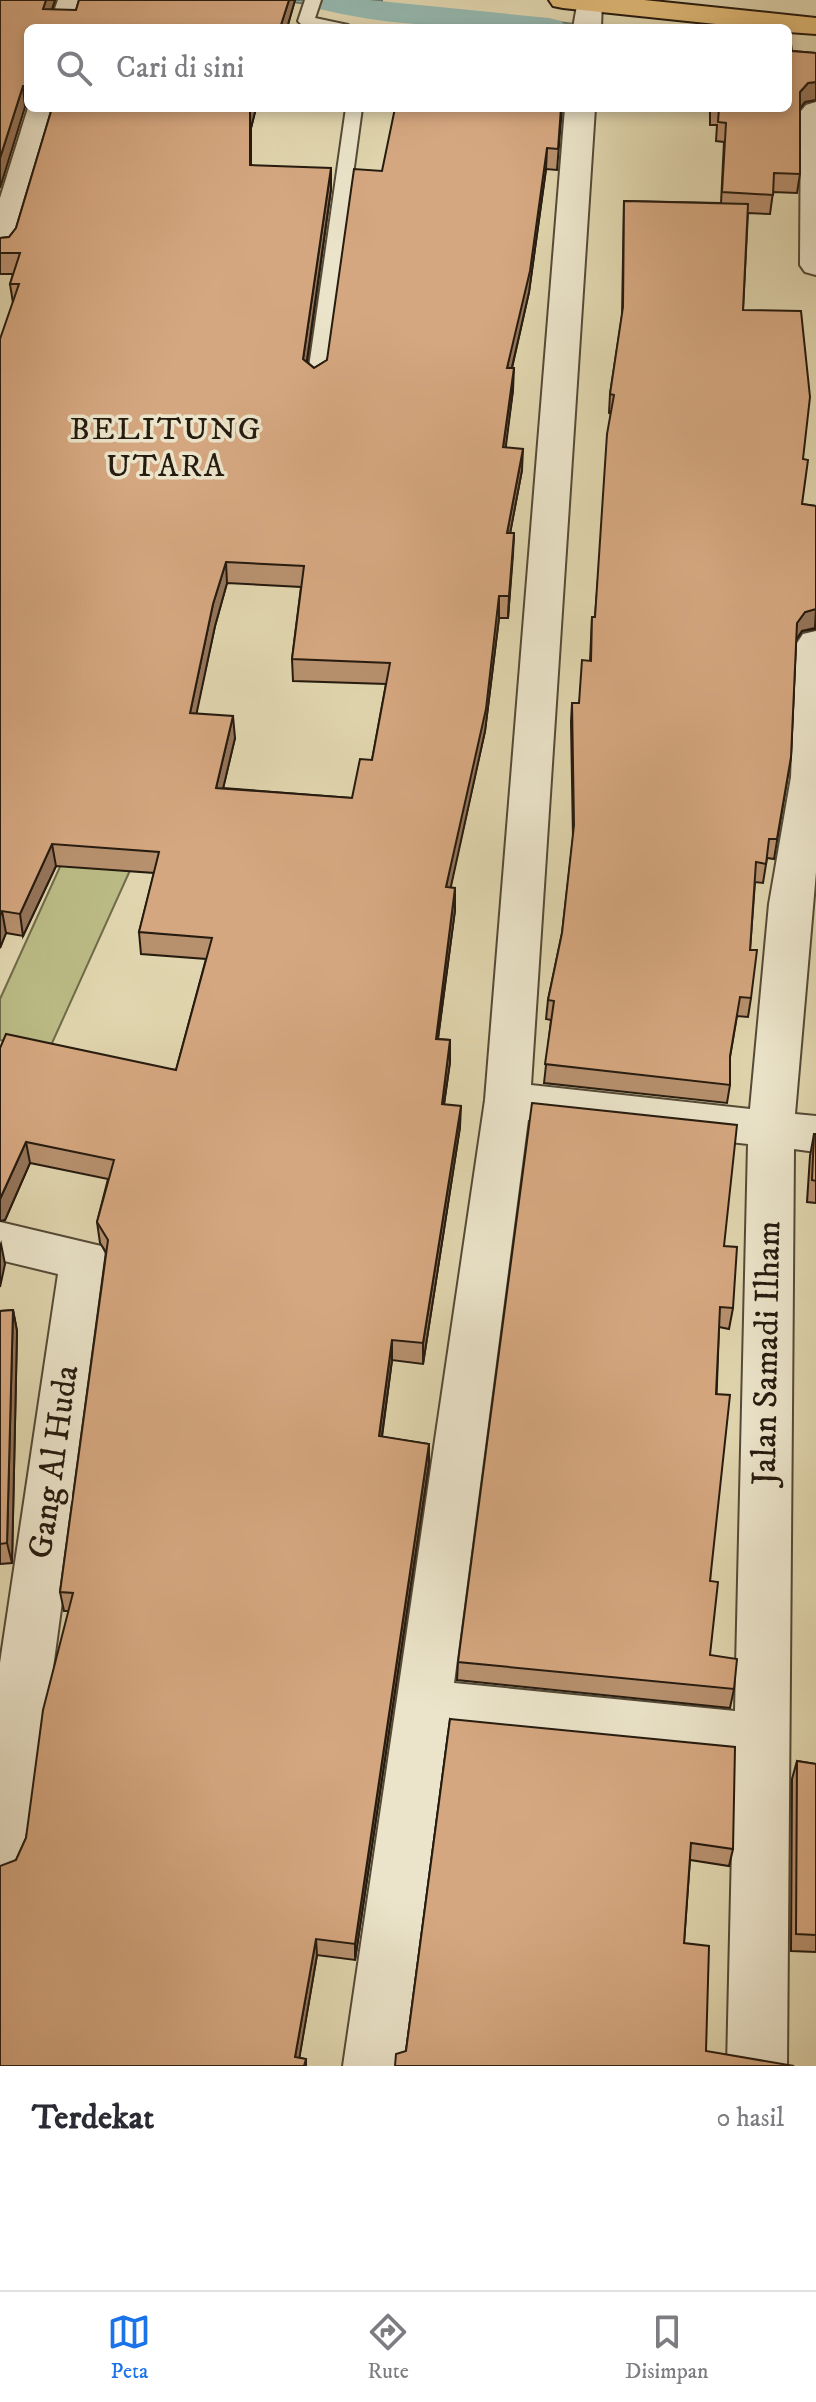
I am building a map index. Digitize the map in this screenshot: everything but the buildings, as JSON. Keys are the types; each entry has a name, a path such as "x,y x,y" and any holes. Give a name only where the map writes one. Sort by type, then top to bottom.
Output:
{"main road":[{"path":"582,13 681,6 816,26"}],"street":[{"path":"63,24 72,0"},
{"path":"816,111 816,265"},
{"path":"0,248 42,112"},
{"path":"373,2066 508,1100 580,112"},
{"name":"Jalan Samadi Ilham","path":"764,2065 760,1739 810,821 816,643"},
{"path":"508,1100 793,1131"},
{"name":"Gang Al Huda","path":"0,1241 84,1260 12,1664 0,1854"},
{"path":"423,1706 760,1739"}],"lane":[{"path":"312,4 306,21 322,24"},
{"path":"316,381 353,112"}],"green space":[{"path":"98,783 141,846 48,1052 0,1040 0,999"}],"water":[{"path":"273,0 382,0 382,8 405,9 409,6 576,24 489,24"}],"waterway":[{"path":"331,2 370,10 509,24"}],"district":[{"name":"BELITUNG UTARA","path":"166,448"}]}
